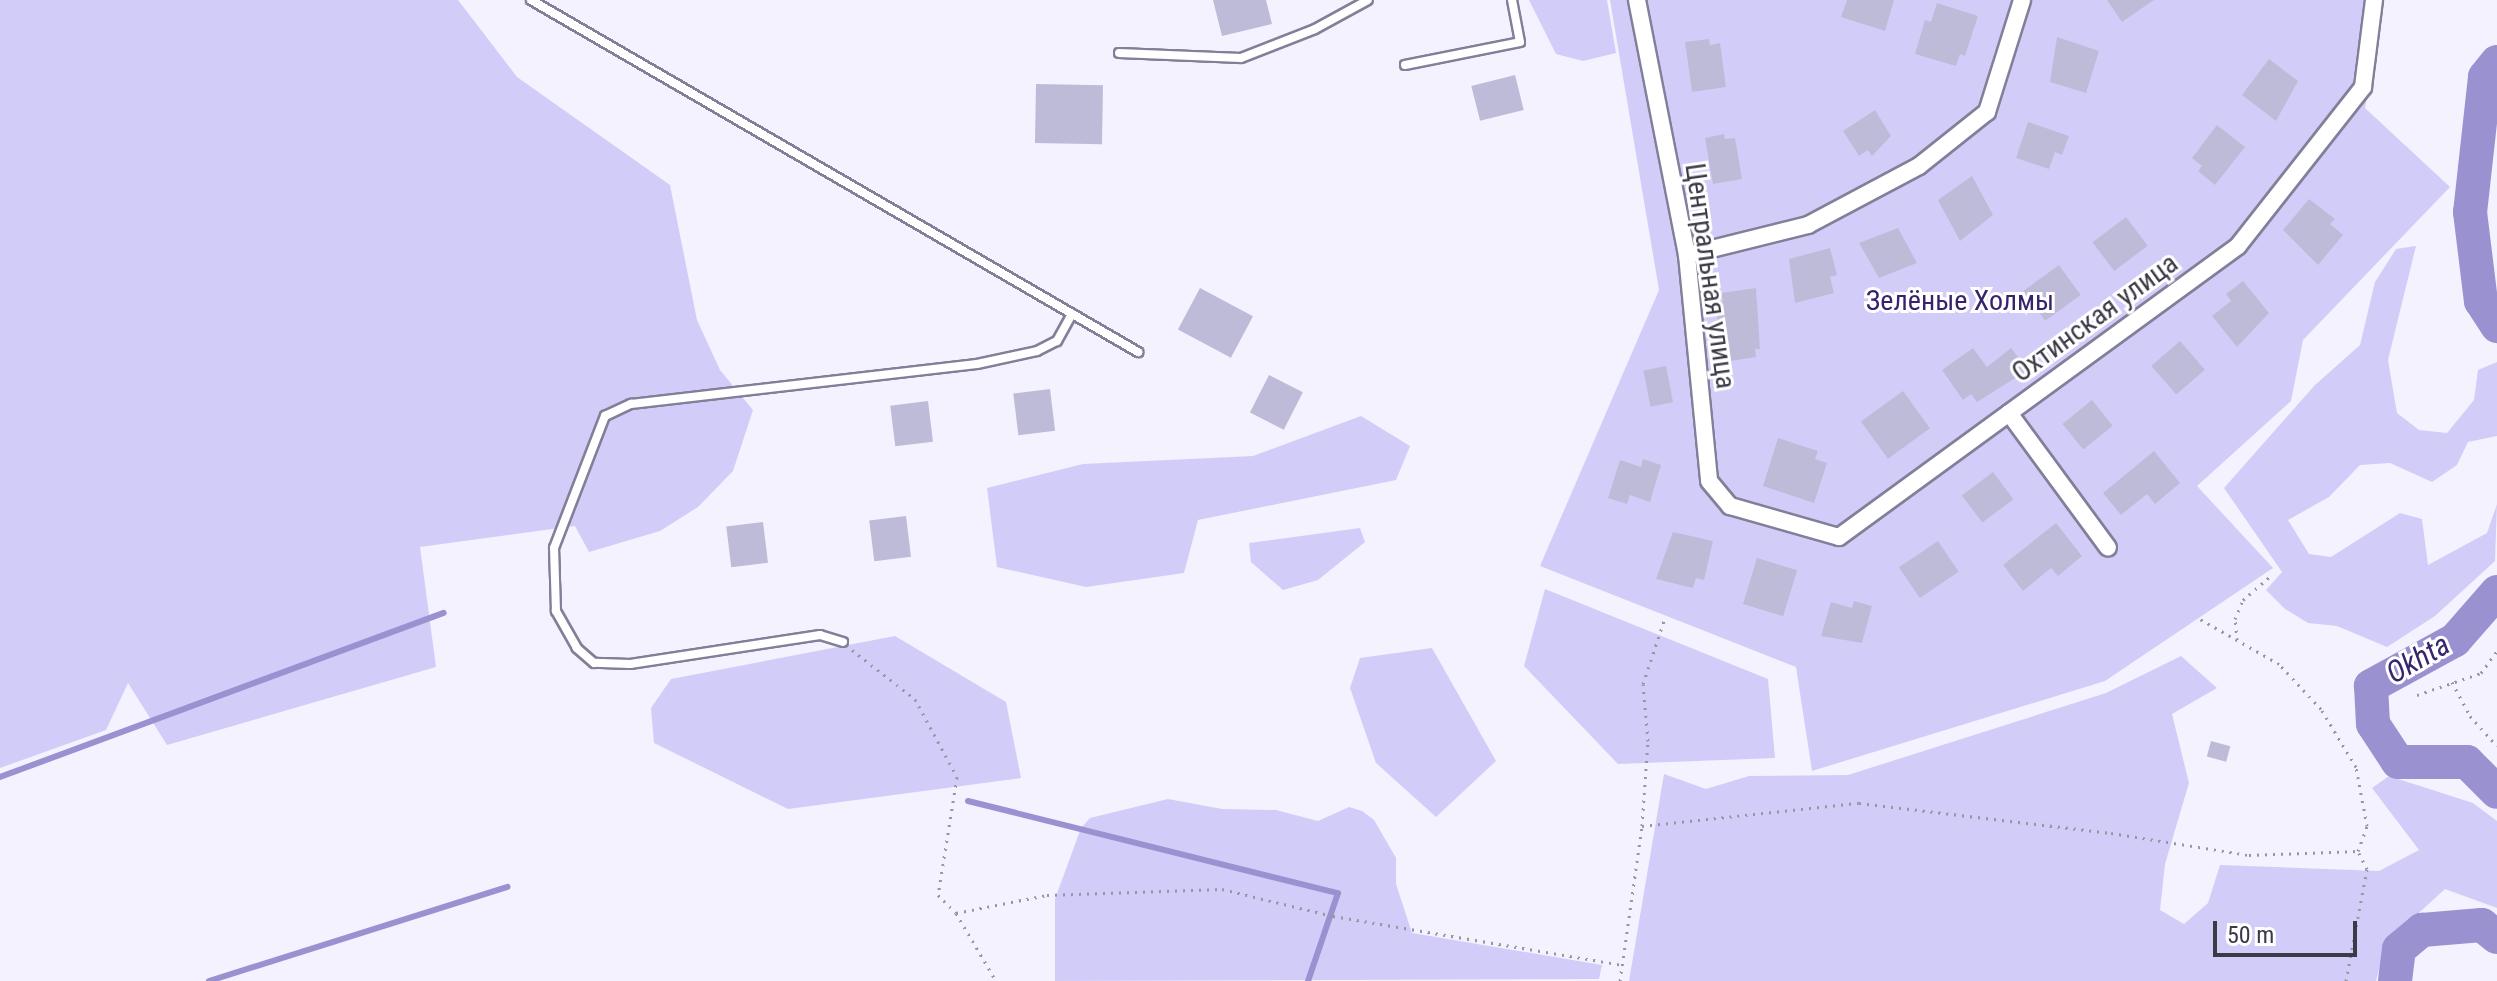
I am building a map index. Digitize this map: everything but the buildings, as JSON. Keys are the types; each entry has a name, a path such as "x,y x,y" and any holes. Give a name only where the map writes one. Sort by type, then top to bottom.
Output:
{"street":[{"name":"Центральная улица","path":"1637,0 1687,255 1709,481 1730,506"},
{"path":"1687,255 1808,225 1919,166 1987,112 2022,0"},
{"name":"Охтинская улица","path":"1730,506 1839,537 2238,246 2363,87 2374,0"},
{"path":"2009,413 2108,548"}],"lane":[{"path":"531,0 1138,352"},
{"path":"1119,53 1241,58 1315,29 1368,0"},
{"path":"1405,65 1520,42 1512,0"},
{"path":"843,642 820,635 630,664 594,663 577,648 556,611 554,548 605,416 631,404 977,364 1037,351 1057,341 1072,314"}],"path":[{"path":"2237,640 2235,619 2243,600 2271,576"},
{"path":"1620,981 1642,826 1648,741 1643,684 1665,618"},
{"path":"2200,619 2279,664 2321,709 2356,767 2367,826 2358,851 2367,869 2346,981"},
{"path":"843,642 915,699 957,777 938,895 956,913 996,981"},
{"path":"2417,695 2481,673 2497,651"},
{"path":"2452,682 2470,716 2497,746"},
{"path":"1642,826 1859,803 2111,833 2249,855 2358,851"},
{"path":"956,913 1047,895 1222,889 1333,916 1623,965"}],"green space":[{"path":"0,0 458,0 517,77 670,185 697,320 720,370 753,410 733,471 698,507 660,531 589,552 575,526 420,547 436,667 167,745 128,683 106,730 0,768"},
{"path":"1529,0 1607,0 1616,53 1583,61 1556,54"},
{"name":"Зелёные Холмы","path":"1610,0 2384,0 2365,108 2450,187 2303,340 2291,401 2197,486 2273,568 2105,681 1812,771 1796,667 1540,566 1659,290"},
{"path":"2416,246 2388,360 2397,413 2419,430 2447,433 2474,400 2478,370 2497,362 2497,436 2468,442 2457,465 2432,482 2390,463 2360,465 2329,497 2288,520 2309,554 2331,557 2400,513 2422,519 2428,565 2487,533 2497,504 2495,561 2435,616 2387,647 2337,626 2308,623 2285,609 2266,590 2282,572 2224,488 2315,385 2360,345 2375,282 2396,249"},
{"path":"1361,416 1410,446 1396,480 1198,520 1184,573 1086,587 997,567 987,488 1083,464 1253,456"},
{"path":"1360,528 1365,542 1318,580 1283,590 1251,562 1249,543"},
{"path":"1545,589 1768,679 1775,758 1618,764 1524,666"},
{"path":"895,636 1006,702 1021,778 788,809 654,743 651,708 671,679"},
{"path":"1432,648 1496,761 1436,817 1376,763 1350,688 1360,658"},
{"path":"2181,656 2217,688 2172,714 2189,783 2165,864 2160,910 2184,924 2208,903 2220,865 2379,871 2419,850 2372,788 2389,776 2473,803 2497,821 2497,908 2445,889 2386,943 2376,981 1629,981 1664,774 1706,789 1749,776 1848,775 2106,693"},
{"path":"1168,799 1222,809 1276,810 1318,821 1349,807 1362,811 1374,820 1396,858 1396,884 1412,933 1602,965 1599,979 1055,981 1055,899 1081,828 1090,818"}],"waterway":[{"name":"Okhta","path":"2497,62 2485,77 2470,212 2481,301 2497,326"},
{"name":"Okhta","path":"2497,592 2455,640 2371,686 2373,724 2398,762 2467,762 2497,792"},
{"path":"0,777 444,613"},
{"path":"968,801 1338,893 1308,981"},
{"path":"209,981 508,887"},
{"name":"Okhta","path":"2395,981 2399,949 2422,930 2482,925 2497,937"}]}
